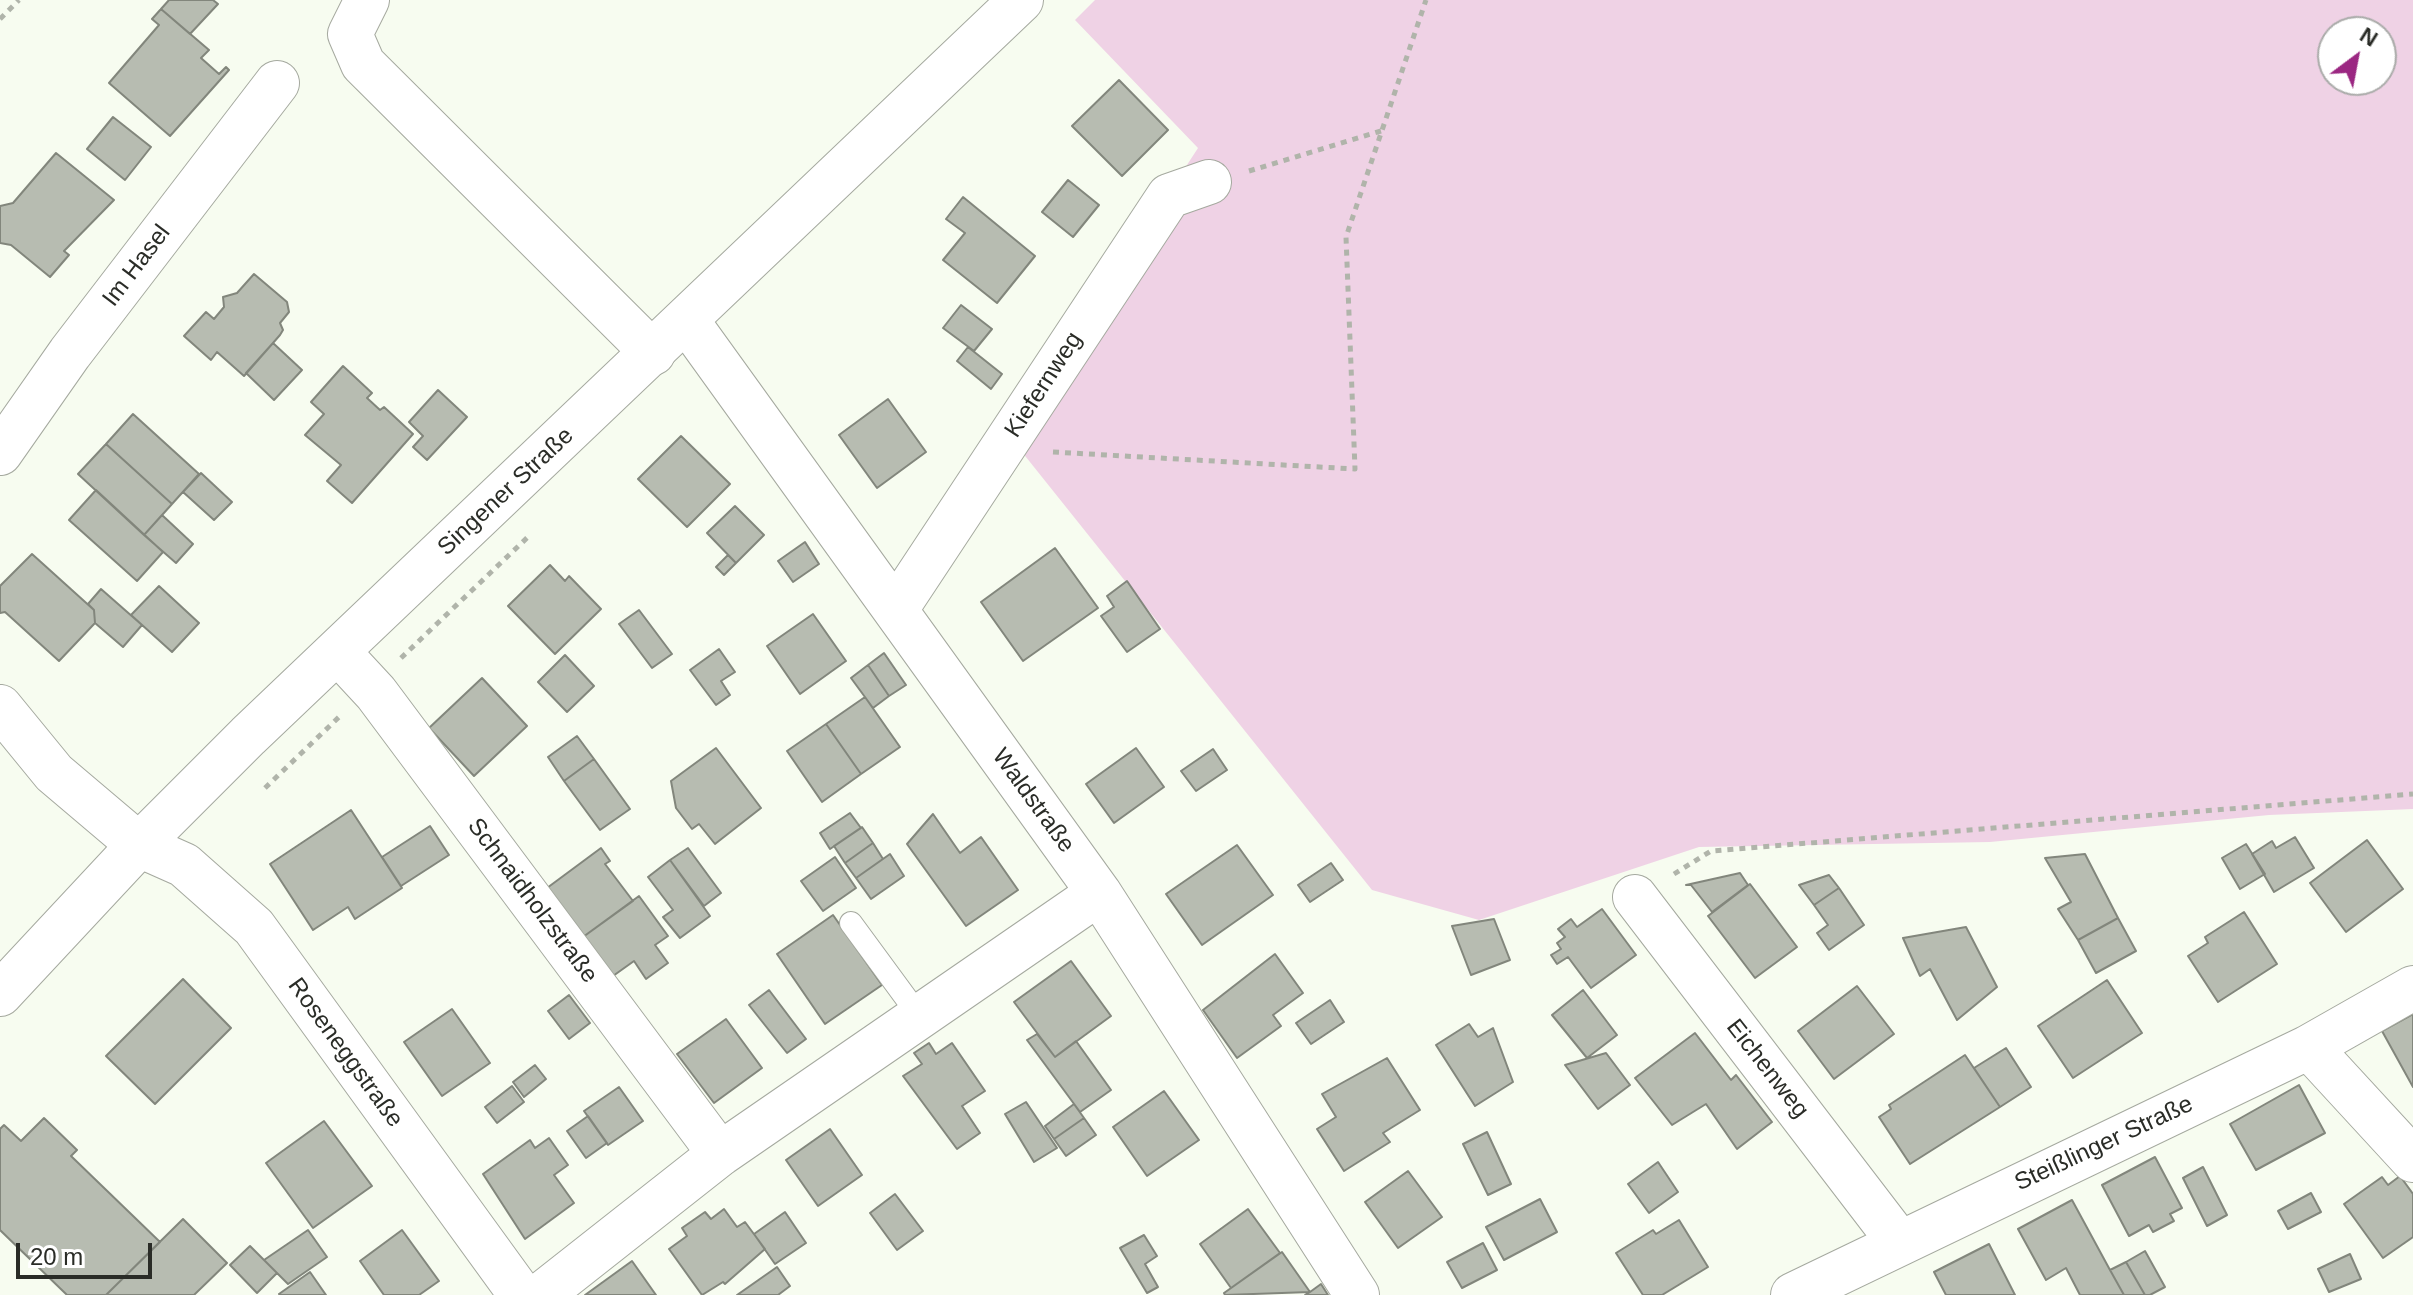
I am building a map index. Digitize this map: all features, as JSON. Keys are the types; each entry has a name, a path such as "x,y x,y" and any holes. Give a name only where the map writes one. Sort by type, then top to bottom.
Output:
{"street":[{"path":"367,0 350,34 363,64 653,353"},
{"name":"Singener Straße","path":"0,994 139,845 1021,0"},
{"name":"Im Hasel","path":"0,453 70,353 277,83"},
{"name":"Kiefernweg","path":"896,609 1169,196 1209,182"},
{"name":"Waldstraße","path":"687,321 1099,893 1357,1295"},
{"name":"Schnaidholzstraße","path":"338,652 376,693 720,1154"},
{"path":"0,707 54,773 139,845"},
{"name":"Roseneggstraße","path":"139,845 184,865 254,927 521,1295"},
{"path":"541,1295 720,1154 1099,893"},
{"name":"Eichenweg","path":"1635,897 1899,1242"},
{"name":"Steißlinger Straße","path":"1793,1295 2309,1047 2413,988"},
{"path":"2309,1047 2413,1160"}],"lane":[{"path":"851,923 920,1017"}],"path":[{"path":"0,19 19,0"},
{"path":"1010,437 1061,455 1355,469 1346,237 1426,0"},
{"path":"1209,182 1382,131"},
{"path":"1635,897 1711,851 2413,794"}],"shaded area":[{"path":"1095,0 2413,0 2413,809 2269,815 1990,842 1699,847 1479,920 1372,890 1010,437 1198,148 1075,20"}],"building":[{"path":"169,0 213,0 218,4 190,34 161,9"},
{"path":"161,9 209,50 201,58 219,74 226,67 229,70 170,136 109,83 159,25 152,19"},
{"path":"1119,80 1168,130 1122,176 1072,126"},
{"path":"113,117 151,147 125,180 87,149"},
{"path":"56,153 114,200 64,251 69,255 50,277 11,245 0,243 0,206 13,203"},
{"path":"1068,180 1099,205 1073,237 1042,212"},
{"path":"963,197 1035,256 997,303 943,260 965,233 946,219"},
{"path":"254,274 287,302 289,312 280,323 283,330 280,335 244,376 217,352 211,360 184,336 206,312 214,319 224,307 223,297 237,293"},
{"path":"961,305 992,329 974,351 943,328"},
{"path":"273,343 302,370 274,400 246,373"},
{"path":"968,347 1002,374 991,389 957,361"},
{"path":"343,366 372,393 367,398 380,410 384,407 413,434 352,503 327,481 341,465 305,435 324,414 311,402"},
{"path":"438,390 467,417 427,460 413,447 423,436 409,422"},
{"path":"888,399 926,452 877,488 839,435"},
{"path":"133,414 199,474 172,504 106,444"},
{"path":"681,436 730,484 687,527 638,479"},
{"path":"106,444 172,504 144,535 78,474"},
{"path":"201,473 232,502 214,520 183,492"},
{"path":"96,490 163,552 137,581 69,520"},
{"path":"735,506 764,535 736,563 707,533"},
{"path":"162,515 193,544 176,563 144,535"},
{"path":"805,542 819,564 793,582 778,561"},
{"path":"1055,548 1098,608 1023,661 981,602"},
{"path":"32,554 94,610 95,623 59,661 5,612 0,613 0,586"},
{"path":"728,555 736,563 724,575 716,567"},
{"path":"550,565 565,581 569,576 601,609 555,654 508,606"},
{"path":"1127,581 1160,629 1127,652 1101,616 1114,607 1107,596"},
{"path":"159,586 199,623 172,652 131,615"},
{"path":"101,589 142,625 123,647 95,623 94,610 88,604"},
{"path":"639,610 672,654 652,668 619,624"},
{"path":"813,614 846,661 800,694 767,646"},
{"path":"719,649 735,672 721,681 730,695 716,705 690,670"},
{"path":"884,653 906,685 889,696 868,665"},
{"path":"565,655 594,686 567,712 538,682"},
{"path":"868,665 889,696 873,708 851,678"},
{"path":"482,678 527,726 474,776 429,728"},
{"path":"865,697 900,747 861,774 826,724"},
{"path":"826,724 861,774 822,802 787,751"},
{"path":"577,736 594,759 564,781 548,757"},
{"path":"716,748 761,808 715,844 699,824 692,829 676,808 671,781"},
{"path":"1136,748 1164,787 1114,823 1086,784"},
{"path":"1213,749 1227,770 1196,791 1181,771"},
{"path":"594,759 630,809 600,830 564,781"},
{"path":"351,810 402,888 355,919 348,907 313,930 270,864"},
{"path":"850,813 861,828 830,849 820,833"},
{"path":"933,814 960,853 981,837 1018,890 966,926 907,844"},
{"path":"430,826 449,855 401,886 382,857"},
{"path":"862,827 873,843 845,863 834,846"},
{"path":"2295,837 2314,868 2274,892 2252,854 2272,841 2276,848"},
{"path":"2367,840 2403,889 2346,932 2310,883"},
{"path":"873,843 883,859 856,878 845,863"},
{"path":"2246,844 2265,874 2240,889 2222,858"},
{"path":"1237,845 1273,895 1202,945 1166,894"},
{"path":"601,848 610,861 605,864 633,901 583,937 547,888"},
{"path":"688,848 721,893 704,906 670,860"},
{"path":"890,854 904,876 871,899 856,878"},
{"path":"2085,854 2118,918 2078,940 2058,909 2071,902 2045,858"},
{"path":"835,857 856,888 823,911 801,881"},
{"path":"670,860 710,916 680,938 663,917 673,910 648,877"},
{"path":"1331,863 1343,880 1310,902 1298,885"},
{"path":"1740,873 1748,885 1712,912 1691,885 1686,885"},
{"path":"1829,875 1839,888 1814,905 1799,885"},
{"path":"1750,884 1797,947 1755,978 1708,916"},
{"path":"1839,888 1864,925 1829,950 1817,933 1828,925 1814,905"},
{"path":"639,896 668,936 655,945 668,963 646,979 634,961 613,976 583,937"},
{"path":"1602,909 1636,955 1591,988 1568,957 1557,964 1551,955 1561,949 1557,943 1565,937 1558,929 1571,919 1577,927"},
{"path":"2244,912 2277,964 2218,1002 2188,956 2208,943 2205,937"},
{"path":"833,915 882,985 825,1024 777,954"},
{"path":"2118,918 2136,951 2096,973 2078,940"},
{"path":"1494,919 1510,960 1471,975 1452,926"},
{"path":"1966,927 1997,987 1957,1020 1930,969 1920,976 1903,938"},
{"path":"1275,954 1303,993 1273,1015 1281,1026 1237,1058 1203,1010"},
{"path":"1071,961 1111,1016 1055,1057 1014,1002"},
{"path":"183,979 231,1028 155,1104 106,1056"},
{"path":"2107,980 2142,1033 2073,1078 2038,1026"},
{"path":"1857,986 1894,1034 1834,1079 1798,1031"},
{"path":"769,990 806,1039 787,1053 749,1005"},
{"path":"1583,990 1617,1035 1587,1058 1552,1015"},
{"path":"569,995 590,1023 569,1039 548,1011"},
{"path":"1330,1000 1344,1022 1311,1044 1296,1023"},
{"path":"452,1009 490,1063 442,1096 404,1042"},
{"path":"2413,1014 2413,1087 2382,1031"},
{"path":"726,1019 762,1068 714,1103 677,1054"},
{"path":"1469,1024 1478,1037 1493,1028 1513,1082 1475,1106 1436,1045"},
{"path":"1695,1033 1731,1080 1736,1075 1772,1122 1737,1149 1706,1104 1672,1125 1635,1078"},
{"path":"1037,1034 1055,1057 1076,1041 1111,1090 1080,1112 1027,1040"},
{"path":"929,1043 936,1054 952,1043 985,1091 962,1106 980,1133 957,1149 903,1076 922,1064 914,1053"},
{"path":"2006,1048 2031,1087 2000,1107 1974,1068"},
{"path":"1606,1053 1630,1085 1598,1109 1565,1065"},
{"path":"1965,1055 2000,1107 1910,1164 1879,1117 1891,1109 1889,1105"},
{"path":"1387,1058 1420,1110 1383,1133 1390,1142 1344,1171 1317,1129 1336,1117 1322,1094"},
{"path":"535,1065 546,1079 524,1097 513,1082"},
{"path":"2299,1085 2325,1133 2256,1170 2230,1124"},
{"path":"512,1086 524,1102 497,1123 485,1107"},
{"path":"619,1087 643,1121 608,1145 584,1111"},
{"path":"1164,1091 1199,1140 1147,1176 1113,1127"},
{"path":"1026,1102 1057,1148 1034,1162 1005,1114"},
{"path":"1074,1104 1084,1118 1054,1139 1045,1126"},
{"path":"588,1116 607,1143 586,1158 567,1131"},
{"path":"44,1118 77,1150 71,1156 160,1242 106,1295 67,1295 0,1230 0,1129 4,1125 21,1141"},
{"path":"1084,1118 1096,1135 1066,1156 1054,1139"},
{"path":"324,1121 372,1186 313,1228 266,1163"},
{"path":"830,1129 862,1175 818,1206 786,1160"},
{"path":"1487,1132 1511,1184 1488,1195 1463,1144"},
{"path":"549,1138 568,1165 554,1175 574,1203 525,1239 483,1174 530,1140 535,1148"},
{"path":"2155,1157 2182,1208 2170,1214 2174,1221 2153,1232 2149,1225 2129,1236 2102,1185"},
{"path":"1658,1162 1678,1192 1649,1213 1628,1184"},
{"path":"2203,1167 2227,1215 2207,1226 2183,1178"},
{"path":"1408,1171 1442,1217 1398,1248 1365,1202"},
{"path":"2400,1176 2413,1194 2413,1237 2383,1258 2344,1204 2382,1177 2388,1185"},
{"path":"2311,1193 2321,1212 2288,1229 2278,1211"},
{"path":"895,1194 923,1231 897,1250 870,1213"},
{"path":"1540,1199 1557,1232 1504,1260 1486,1227"},
{"path":"2072,1200 2124,1295 2080,1295 2066,1268 2046,1280 2018,1229"},
{"path":"724,1209 737,1227 745,1222 765,1249 725,1284 723,1282 702,1295 669,1249 687,1236 682,1228 705,1212 711,1219"},
{"path":"1248,1209 1280,1253 1231,1288 1200,1244"},
{"path":"785,1212 806,1243 775,1264 754,1234"},
{"path":"183,1219 227,1263 194,1295 106,1295"},
{"path":"1679,1220 1708,1267 1662,1295 1643,1295 1616,1253 1653,1230 1656,1234"},
{"path":"308,1230 327,1257 288,1284 264,1260"},
{"path":"402,1230 439,1281 419,1295 384,1295 360,1261"},
{"path":"1144,1235 1157,1256 1145,1264 1158,1287 1147,1293 1120,1248"},
{"path":"1483,1243 1497,1270 1462,1288 1447,1262"},
{"path":"1989,1244 2015,1295 1946,1295 1934,1272"},
{"path":"250,1246 277,1273 257,1293 230,1265"},
{"path":"2145,1251 2165,1287 2150,1295 2145,1295 2126,1262"},
{"path":"1282,1252 1310,1292 1225,1295 1224,1293"},
{"path":"2350,1254 2361,1279 2329,1292 2318,1269"},
{"path":"632,1261 656,1295 585,1295"},
{"path":"2126,1262 2145,1295 2124,1295 2110,1270"},
{"path":"777,1267 790,1286 778,1295 737,1295"},
{"path":"310,1272 326,1295 279,1294"},
{"path":"1321,1284 1328,1295 1305,1295 1310,1292"}]}
